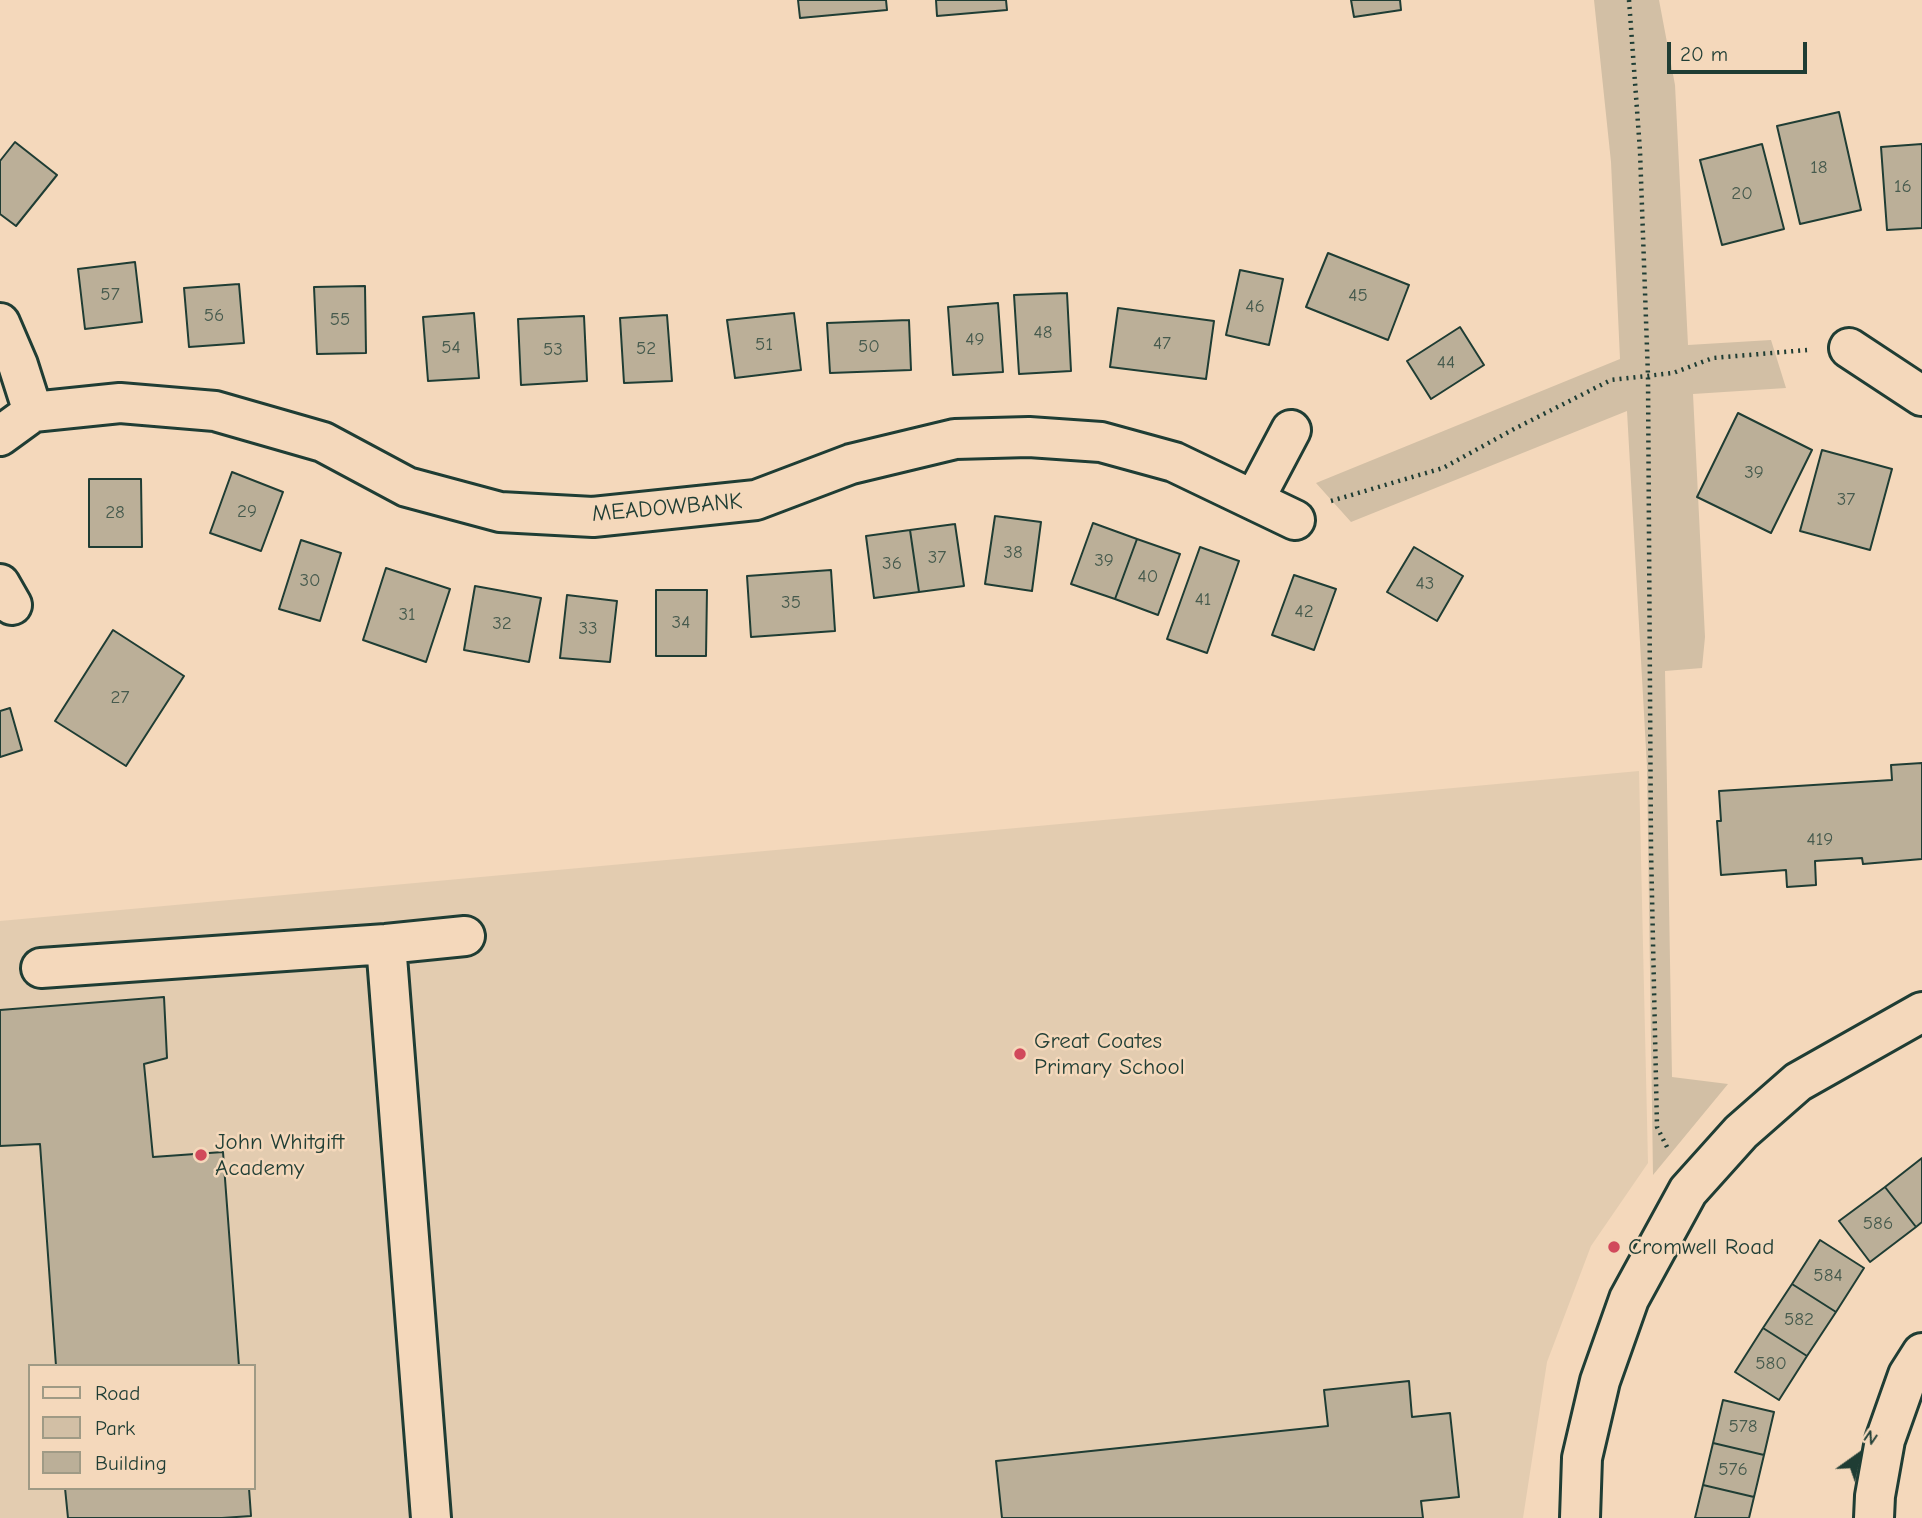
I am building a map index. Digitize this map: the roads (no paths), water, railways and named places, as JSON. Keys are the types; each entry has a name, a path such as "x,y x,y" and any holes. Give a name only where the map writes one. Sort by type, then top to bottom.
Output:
{"street":[{"path":"0,323 18,365 33,412 0,436"},
{"path":"1849,348 1922,396"},
{"name":"MEADOWBANK","path":"33,412 120,403 215,411 323,442 407,487 500,512 593,517 756,500 864,461 955,439 1016,437 1101,442 1174,462 1254,500 1307,512"},
{"path":"1254,500 1290,430"},
{"path":"41,968 465,936"},
{"path":"386,944 431,1518"},
{"path":"1580,1518 1582,1458 1600,1381 1629,1299 1688,1191 1741,1132 1798,1082 1922,1013"},
{"path":"1874,1518 1885,1440 1908,1375 1922,1353"}],"place":[{"name":"Great Coates Primary School","path":"1020,1054"},
{"name":"John Whitgift Academy","path":"201,1155"},
{"name":"Cromwell Road","path":"1614,1247"}]}
